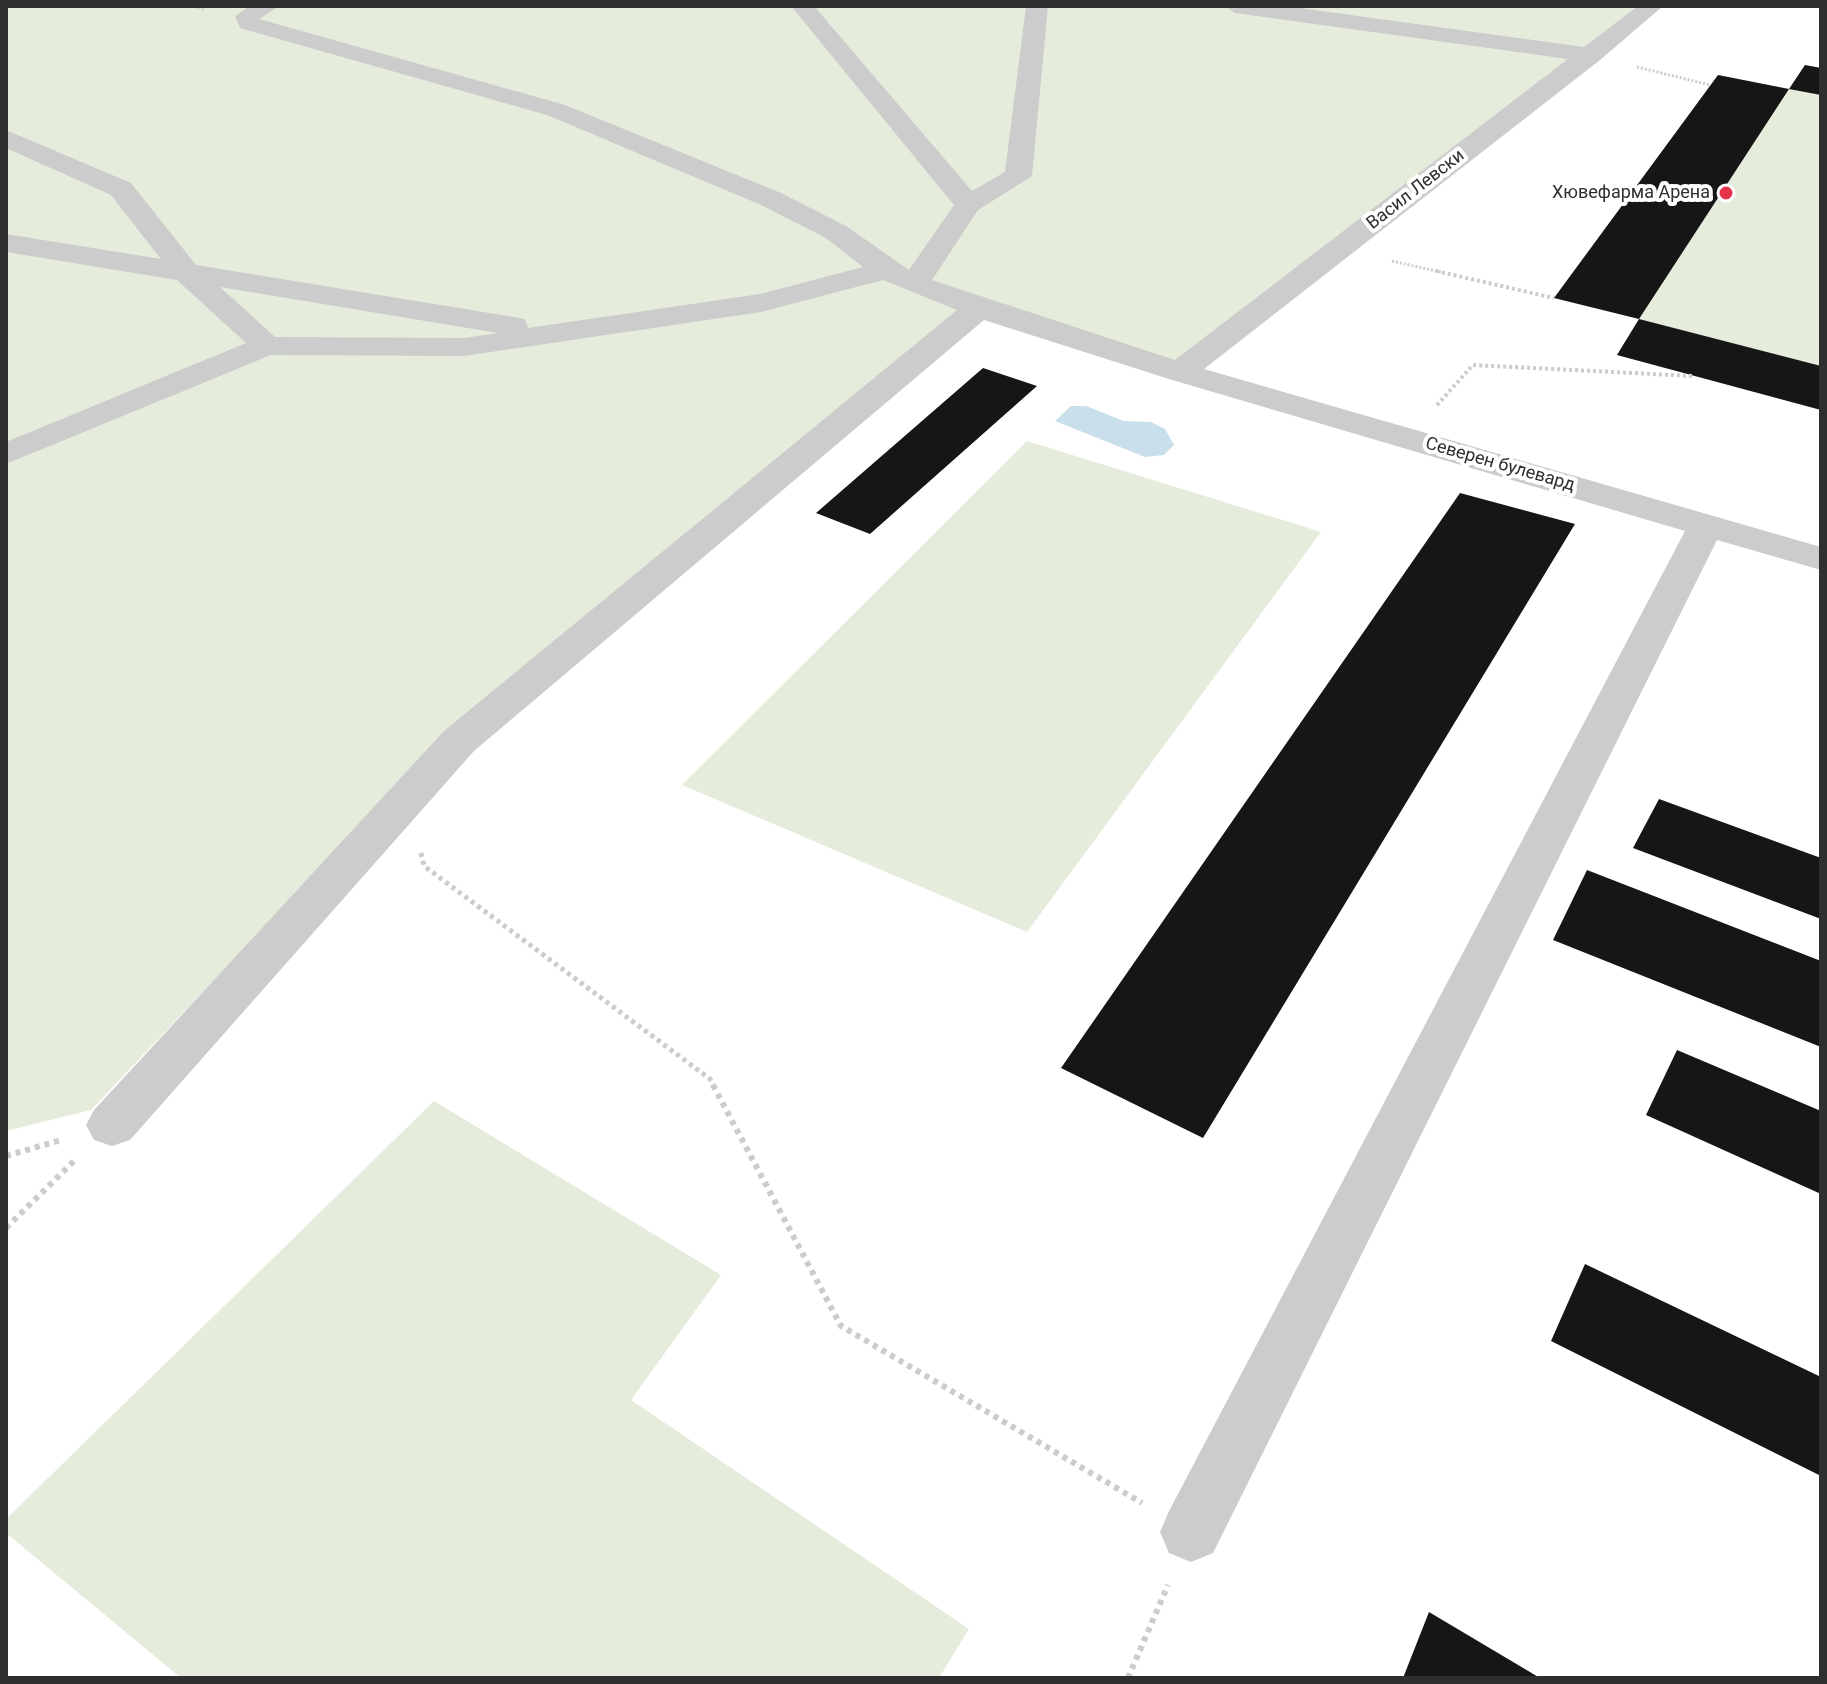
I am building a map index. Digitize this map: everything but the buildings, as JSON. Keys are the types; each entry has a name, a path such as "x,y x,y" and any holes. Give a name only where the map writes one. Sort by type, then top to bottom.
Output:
{"street":[{"name":"Северен булевард","path":"268,6 247,16 248,23 556,110 771,199 836,232 886,270 979,308 1180,372 1821,559"},
{"path":"802,6 968,204"},
{"path":"914,284 968,204 1018,176 1037,6"},
{"path":"1235,6 1591,55"},
{"name":"Васил Левски","path":"1180,372 1652,6"},
{"path":"6,138 121,189 187,273 267,346"},
{"path":"6,243 560,333"},
{"path":"6,454 267,346 464,347 761,303 886,270"},
{"path":"112,1125 459,741 979,308"},
{"path":"1191,1532 1706,525"}],"path":[{"path":"1591,55 1710,85"},
{"path":"1340,249 1554,298"},
{"path":"1407,438 1473,365 1693,376"},
{"path":"408,798 424,866 710,1079 841,1326 1191,1532 1128,1678"},
{"path":"6,1228 112,1125"}],"green space":[{"path":"6,6 1642,6 1194,367 973,300 449,732 91,1110 6,1131"},
{"name":"Хювефарма Арена","path":"1805,65 1821,68 1821,410 1617,355 1639,319 1554,298 1718,75 1789,89"},
{"path":"1027,441 1321,532 1027,932 682,785"},
{"path":"434,1101 721,1275 631,1400 969,1629 939,1678 181,1678 6,1533 6,1519"}],"water":[{"path":"1071,406 1086,406 1124,421 1151,422 1165,429 1174,445 1164,455 1145,457 1055,421"}],"place":[{"name":"Хювефарма Арена","path":"1726,193"}]}
